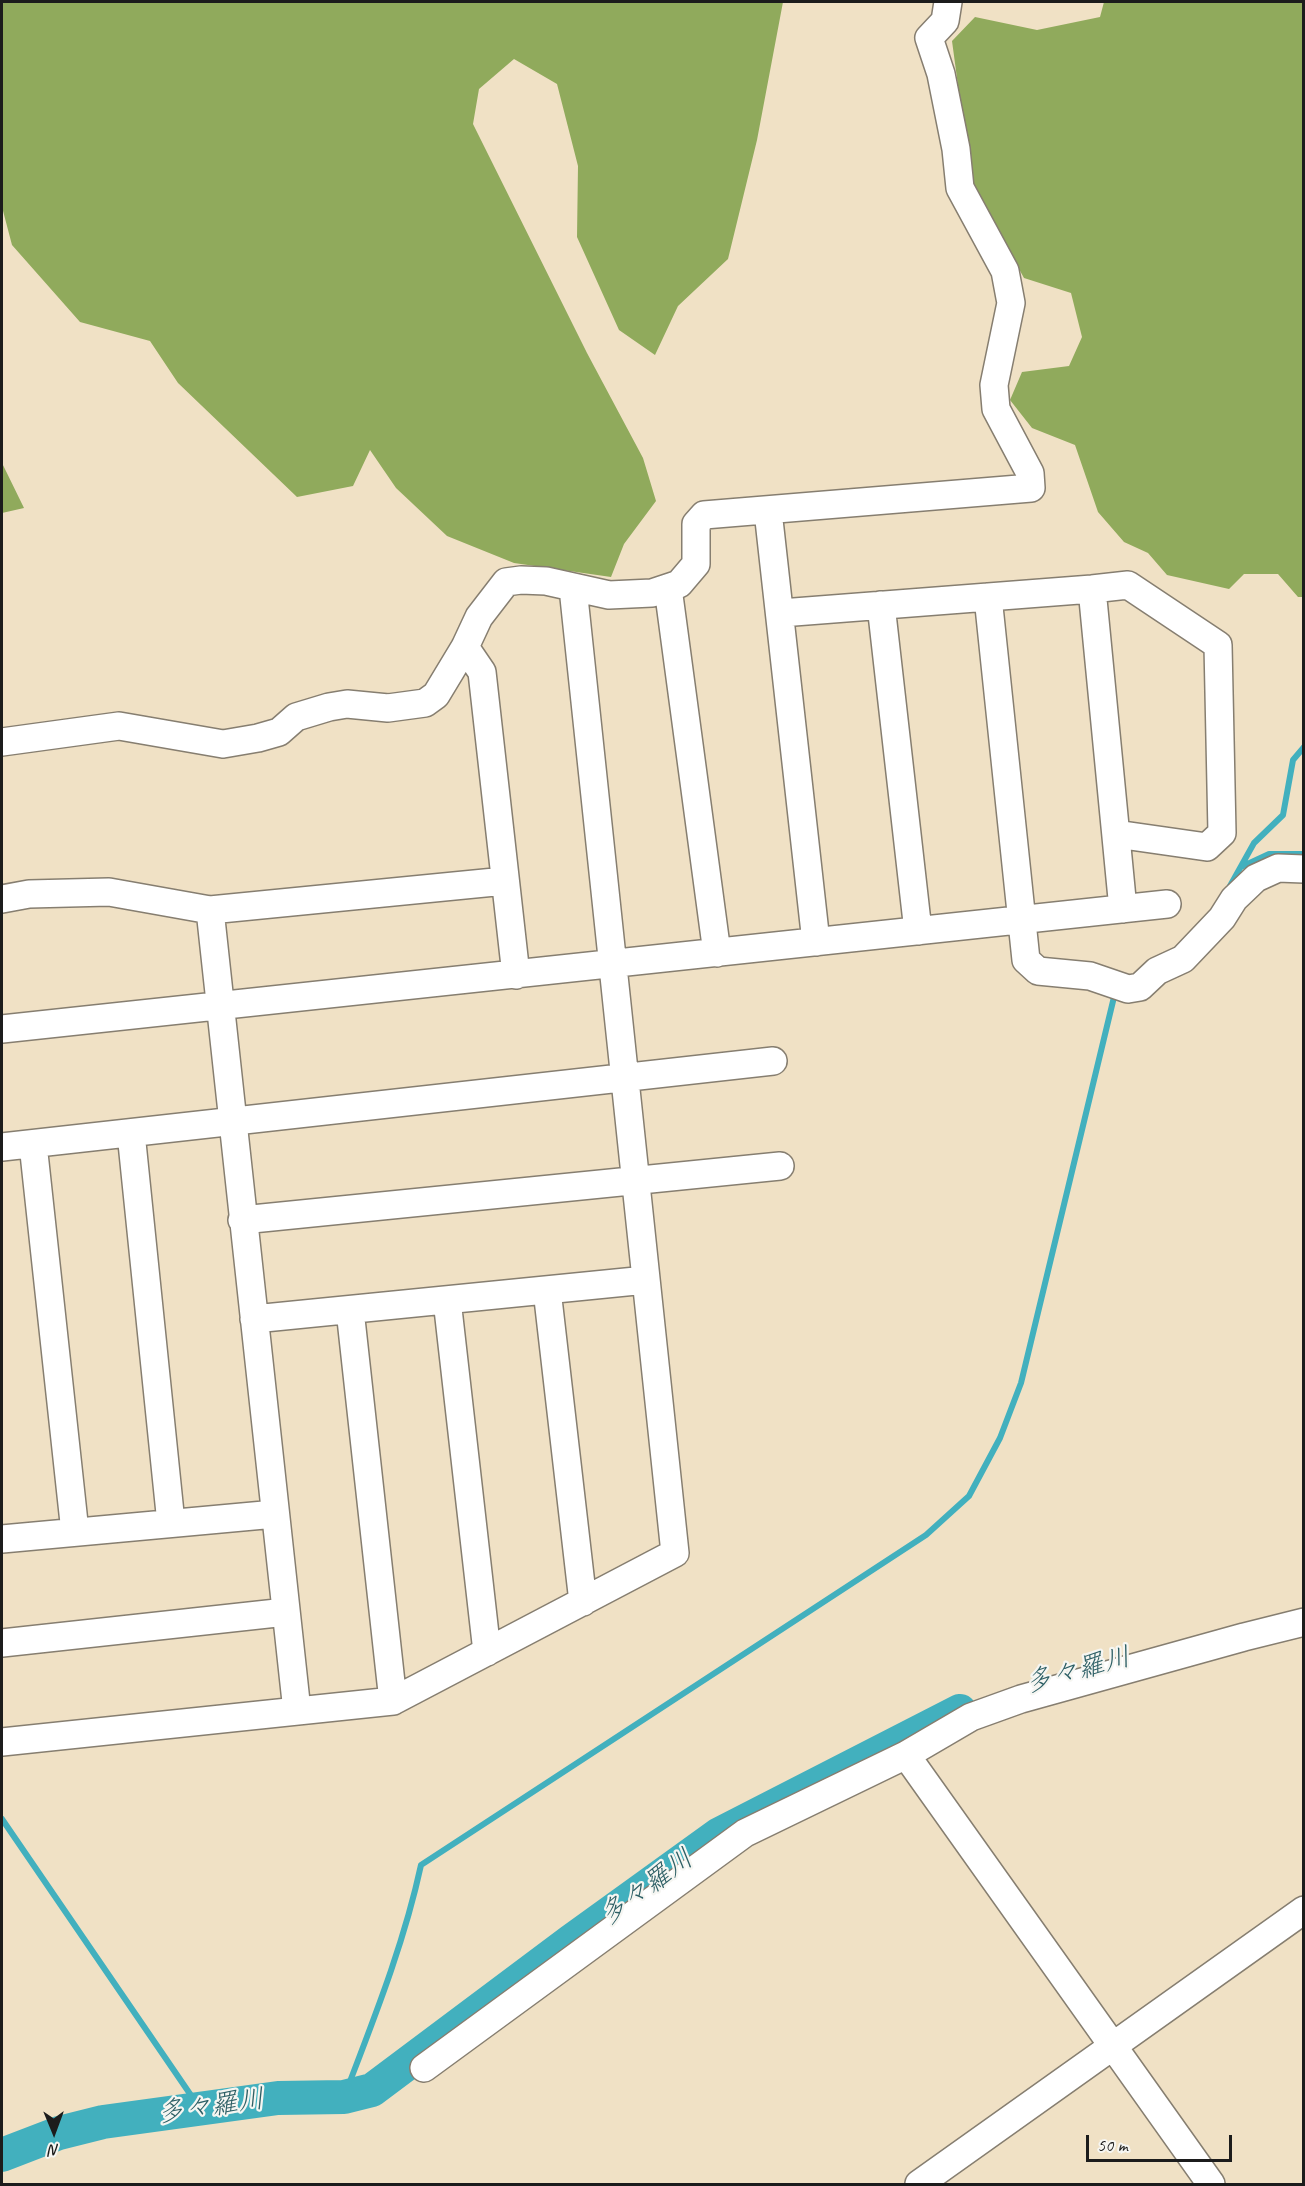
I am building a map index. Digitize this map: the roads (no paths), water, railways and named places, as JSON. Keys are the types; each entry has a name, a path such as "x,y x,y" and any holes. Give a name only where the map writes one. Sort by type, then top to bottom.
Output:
{"street":[{"path":"2,742 119,726 223,744 279,732 296,717 329,707 347,704 388,708 425,703 436,695 465,647 479,617 506,582 521,580 546,582 609,595 652,593 680,584 696,564 696,524 704,515 1032,488 1030,473 1010,431 996,409 994,385 1011,303 1005,271 960,188 956,149 941,74 929,38 945,21 948,2"},
{"path":"768,511 816,942"},
{"path":"781,613 1128,585 1218,645 1222,833 1207,847 1116,834"},
{"path":"2,1742 393,1701 675,1553 573,588"},
{"path":"668,588 717,953"},
{"path":"1092,589 1123,909"},
{"path":"988,597 1026,960 1038,971 1090,976 1121,987 1140,987 1157,971 1183,959 1222,918 1234,899 1256,878 1278,868 1304,869"},
{"path":"881,605 918,931"},
{"path":"465,647 482,672 516,975"},
{"path":"2,899 29,894 109,892 210,910 505,881"},
{"path":"2,1029 1167,904"},
{"path":"210,910 297,1711"},
{"path":"2,1147 772,1061"},
{"path":"131,1133 171,1523"},
{"path":"33,1144 75,1532"},
{"path":"242,1220 780,1166"},
{"path":"254,1319 646,1280"},
{"path":"547,1290 583,1602"},
{"path":"447,1300 486,1652"},
{"path":"350,1310 393,1701"},
{"path":"2,1539 275,1514"},
{"path":"2,1643 286,1612"},
{"path":"424,2068 745,1833 906,1755 971,1717 1021,1699 1244,1636 1304,1622"},
{"path":"906,1755 1211,2184"},
{"path":"919,2184 1304,1910"}],"waterway":[{"path":"1230,886 1254,843 1283,815 1293,760 1304,747"},
{"path":"1241,867 1269,854 1304,854"},
{"path":"344,2097 397,1953 421,1865 926,1535 969,1496 1000,1438 1021,1383 1114,997 1118,993"},
{"name":"多々羅川","path":"2,2155 59,2133 103,2122 278,2098 344,2097 372,2090 571,1941 718,1835 960,1711"},
{"path":"2,1819 201,2110"}]}
